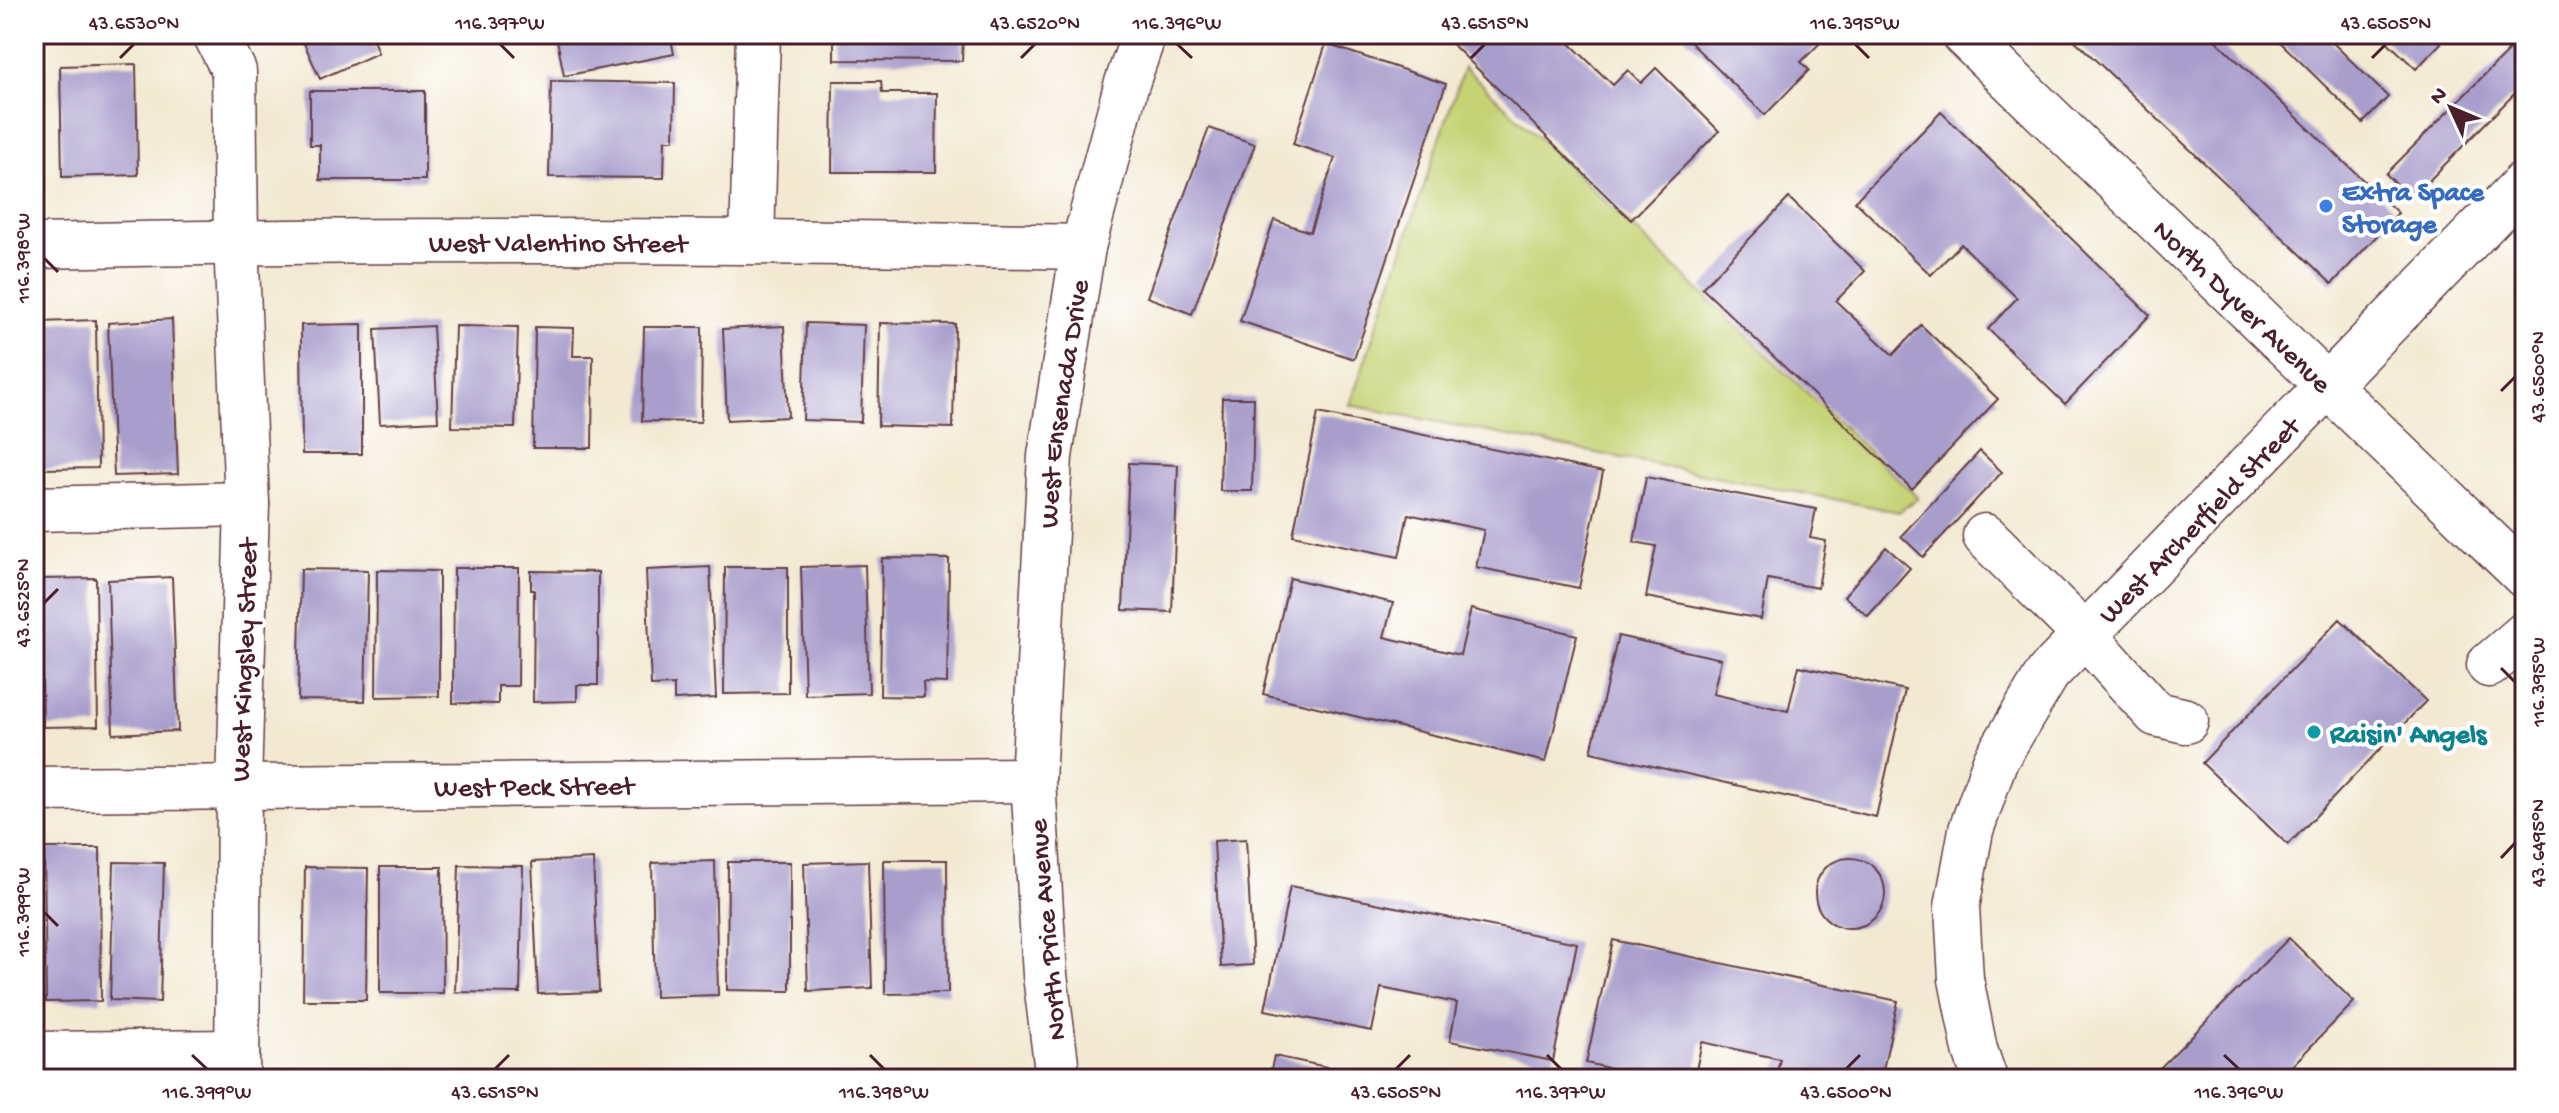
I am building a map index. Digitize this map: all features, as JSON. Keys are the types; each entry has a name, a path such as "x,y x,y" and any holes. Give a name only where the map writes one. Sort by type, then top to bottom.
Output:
{"street":[{"name":"West Kingsley Street","path":"215,34 234,71 236,241 247,504 239,787 237,1066"},
{"path":"752,241 758,34"},
{"name":"West Ensenada Drive","path":"1033,780 1050,456 1083,247 1126,86 1144,34"},
{"name":"North Dyver Avenue","path":"1963,34 2525,576"},
{"name":"West Archerfield Street","path":"1985,1079 1975,1050 1961,979 1957,907 1971,830 1995,761 2048,673 2525,182"},
{"name":"West Valentino Street","path":"34,246 236,241 752,241 1083,247"},
{"path":"34,509 247,504"},
{"path":"1985,536 2085,635 2156,714 2186,721"},
{"path":"2489,665 2525,634"},
{"name":"West Peck Street","path":"34,789 1033,780"},
{"name":"North Price Avenue","path":"1033,780 1045,975 1058,1079"},
{"path":"34,1054 237,1066"}],"green space":[{"path":"1464,67 1918,498 1899,512 1350,405"}],"building":[{"path":"300,34 371,34 378,53 320,79"},
{"path":"556,34 670,34 674,54 564,76"},
{"path":"834,34 963,34 962,61 834,60"},
{"path":"1442,34 1560,34 1613,85 1628,70 1641,83 1656,68 1719,131 1631,220"},
{"path":"1829,34 1801,62 1809,70 1765,115 1684,36"},
{"path":"2068,34 2209,34 2398,213 2332,284"},
{"path":"2272,34 2324,34 2388,97 2363,123"},
{"path":"2379,34 2432,34 2441,43 2416,69"},
{"path":"2525,34 2525,83 2411,199 2386,174"},
{"path":"1326,44 1446,84 1354,359 1240,321 1274,220 1310,232 1335,158 1293,144"},
{"path":"136,64 138,175 62,177 60,66"},
{"path":"551,81 675,83 674,140 665,140 664,178 549,177"},
{"path":"833,81 881,81 882,93 937,93 936,172 832,172"},
{"path":"34,89 39,89 38,172 34,172"},
{"path":"310,91 425,91 425,180 320,180 320,145 310,145"},
{"path":"1941,112 2150,315 2065,404 1988,329 2017,298 1961,244 1931,275 1855,201"},
{"path":"1209,128 1255,144 1192,314 1147,297"},
{"path":"1789,198 1865,271 1836,301 1893,355 1921,325 1998,399 1912,489 1702,288"},
{"path":"172,319 178,474 114,476 108,323"},
{"path":"96,320 98,468 43,469 40,322"},
{"path":"806,323 864,325 861,422 803,420"},
{"path":"880,323 955,324 953,428 878,426"},
{"path":"362,324 362,454 302,454 301,325"},
{"path":"433,326 438,421 380,424 375,329"},
{"path":"455,326 518,327 515,428 452,427"},
{"path":"784,326 788,417 727,420 723,329"},
{"path":"535,327 574,328 573,356 593,356 592,448 533,448"},
{"path":"644,327 702,327 701,422 642,421"},
{"path":"1222,398 1254,398 1252,491 1220,491"},
{"path":"1318,413 1603,472 1579,588 1476,567 1484,530 1408,514 1399,557 1293,535"},
{"path":"1980,451 2002,472 1923,557 1901,536"},
{"path":"1129,463 1178,465 1172,612 1123,610"},
{"path":"1646,477 1816,509 1810,538 1826,541 1818,588 1768,579 1761,619 1646,597 1656,546 1634,542"},
{"path":"1886,547 1910,568 1868,616 1844,596"},
{"path":"882,558 949,559 947,683 923,682 924,697 880,696"},
{"path":"865,565 869,693 805,695 801,567"},
{"path":"710,567 716,698 674,700 674,685 651,686 646,570"},
{"path":"725,567 788,567 788,693 724,694"},
{"path":"454,568 519,568 518,686 498,686 498,704 453,703"},
{"path":"301,569 368,570 365,701 298,700"},
{"path":"377,570 439,571 439,696 376,697"},
{"path":"531,571 598,572 598,685 577,685 577,701 533,702 534,590 531,590"},
{"path":"172,577 178,731 113,734 108,580"},
{"path":"96,578 98,726 43,727 40,579"},
{"path":"1290,578 1393,603 1384,637 1460,655 1471,609 1577,635 1546,762 1263,694"},
{"name":"Raisin' Angels","path":"2340,619 2426,701 2288,845 2202,763"},
{"path":"1618,636 1721,659 1713,694 1788,711 1799,666 1905,690 1876,817 1591,752"},
{"path":"1246,839 1253,965 1221,967 1214,841"},
{"path":"44,848 100,848 101,1001 46,1002"},
{"path":"1850,858 1875,868 1885,893 1875,918 1850,928 1825,918 1815,893 1825,868"},
{"path":"593,859 599,992 538,994 532,862"},
{"path":"884,860 947,860 948,993 885,994"},
{"path":"715,861 718,995 655,997 652,863"},
{"path":"868,861 872,988 808,991 804,863"},
{"path":"114,862 164,863 160,1002 110,1000"},
{"path":"728,862 790,862 790,991 727,990"},
{"path":"459,865 523,866 520,993 455,992"},
{"path":"305,867 368,868 366,1000 303,1000"},
{"path":"380,867 442,867 443,993 380,993"},
{"path":"1290,886 1577,943 1553,1061 1450,1041 1457,1003 1381,988 1372,1031 1265,1010"},
{"path":"2289,938 2354,1002 2285,1073 2292,1079 2149,1079"},
{"path":"1613,940 1898,1001 1881,1079 1775,1079 1780,1059 1702,1042 1694,1079 1658,1079 1586,1063"},
{"path":"1274,1056 1380,1078 1380,1079 1269,1079"}],"place":[{"name":"Extra Space Storage","path":"2326,206"},
{"name":"Raisin' Angels","path":"2314,732"}]}
